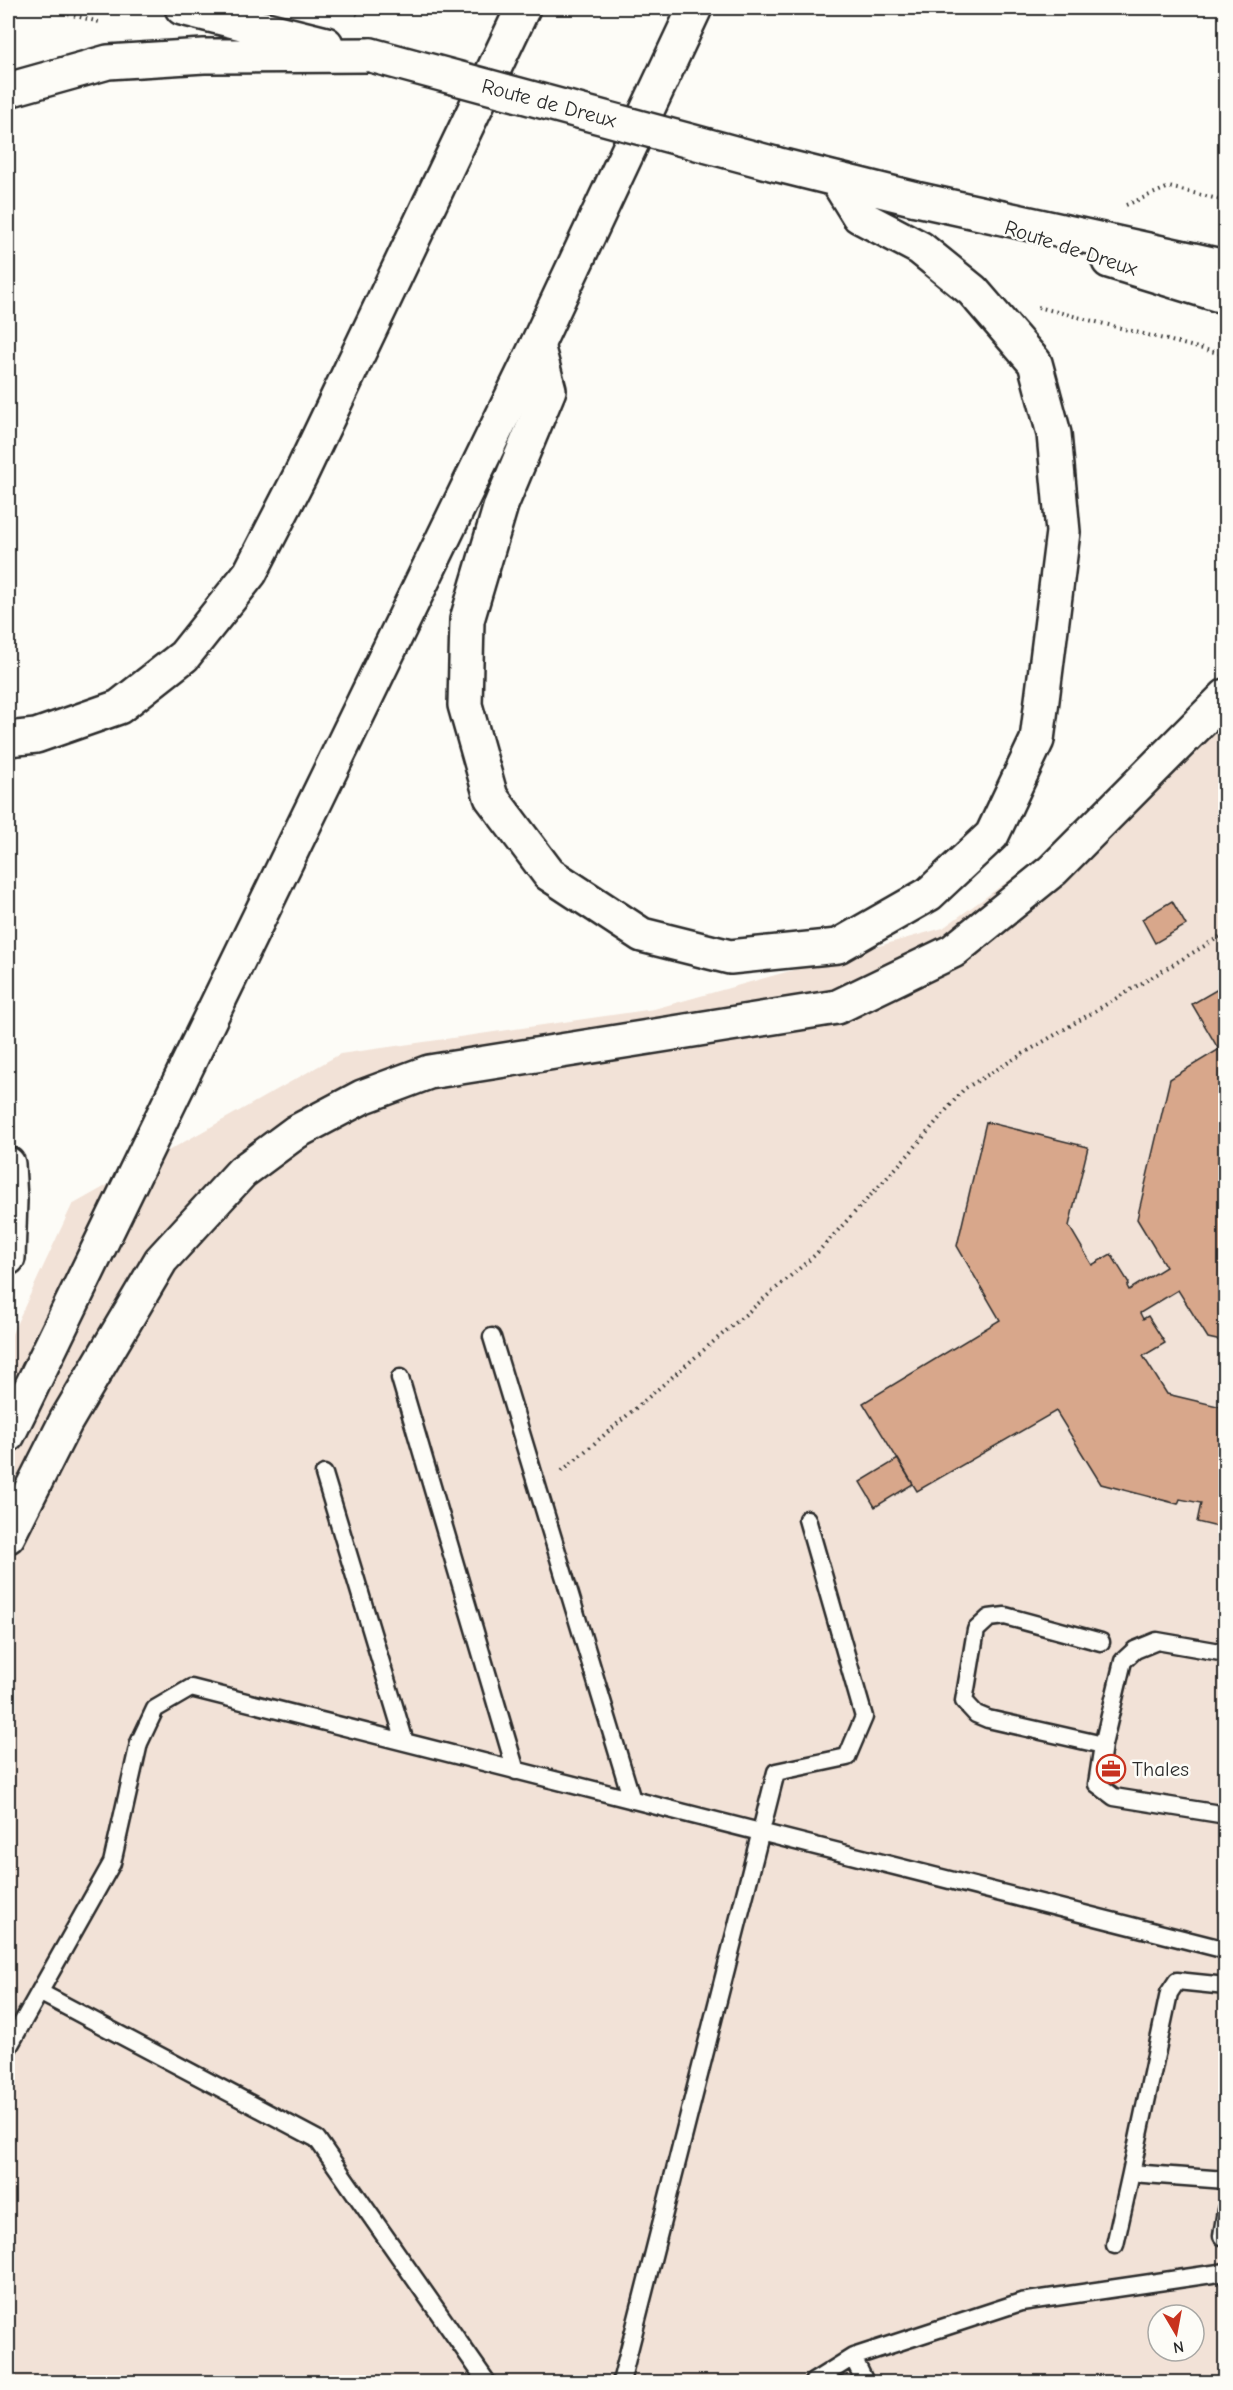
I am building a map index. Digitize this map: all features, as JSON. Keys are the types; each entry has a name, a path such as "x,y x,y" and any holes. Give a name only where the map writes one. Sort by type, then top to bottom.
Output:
{"main road":[{"name":"Route de Dreux","path":"182,8 371,55 775,164 916,199 1226,267"},
{"path":"8,739 36,736 118,707 184,656 250,573 301,474 523,8"},
{"path":"8,1435 537,345 695,8"},
{"path":"8,90 108,62 204,56 371,55"},
{"path":"537,345 549,390 501,506 467,620 465,705 491,797 549,874 642,935 730,957 838,946 929,894 992,835 1037,740 1063,532 1054,434 1035,363 973,291 920,248 859,216 836,179"},
{"name":"Route de Dreux","path":"916,199 1226,297"},
{"path":"8,1536 66,1421 161,1260 242,1172 296,1132 362,1096 429,1072 837,1007 953,951 1053,870 1226,696"},
{"path":"8,1164 10,1200 8,1258"}],"lane":[{"path":"492,1337 632,1800"},
{"path":"400,1378 516,1771"},
{"path":"324,1474 405,1742"},
{"path":"621,2382 776,1772 847,1756 864,1717 807,1519"},
{"path":"1101,1642 1005,1616 989,1618 976,1630 964,1701 976,1714 988,1719 1103,1745"},
{"path":"1226,1653 1156,1641 1135,1650 1123,1661 1103,1745 1097,1784 1114,1797 1226,1815"},
{"path":"8,2048 112,1863 139,1743 155,1709 191,1688 1226,1950"},
{"path":"1115,2245 1169,1993 1178,1980 1226,1986"},
{"path":"40,1993 317,2139 487,2382"},
{"path":"1131,2173 1226,2180"},
{"path":"1222,2236 1226,2210"},
{"path":"813,2382 853,2357 1021,2302 1226,2272"},
{"path":"853,2357 865,2382"}],"path":[{"path":"1120,207 1169,187 1226,201"},
{"path":"1030,306 1226,355"},
{"path":"539,1491 814,1255 909,1154 964,1089 1226,933"}],"shaded area":[{"path":"1225,692 1225,2382 8,2382 8,1342 72,1205 340,1054 654,1009 943,928 1142,784"}],"building":[{"path":"1172,901 1186,925 1155,943 1142,919"},
{"path":"1218,989 1226,1001 1226,1045 1219,1050 1192,1004"},
{"path":"1226,1045 1226,1342 1208,1338 1178,1290 1140,1313 1143,1319 1148,1316 1165,1343 1143,1356 1167,1394 1226,1408 1226,1529 1197,1522 1201,1503 1180,1499 1178,1504 1101,1484 1056,1411 917,1491 863,1403 1000,1320 957,1246 986,1122 1088,1147 1069,1226 1092,1265 1111,1254 1129,1283 1127,1286 1129,1290 1166,1267 1137,1219 1170,1079"},
{"path":"898,1459 913,1484 875,1507 860,1482"}],"place":[{"name":"Thales","path":"1111,1769"}]}
